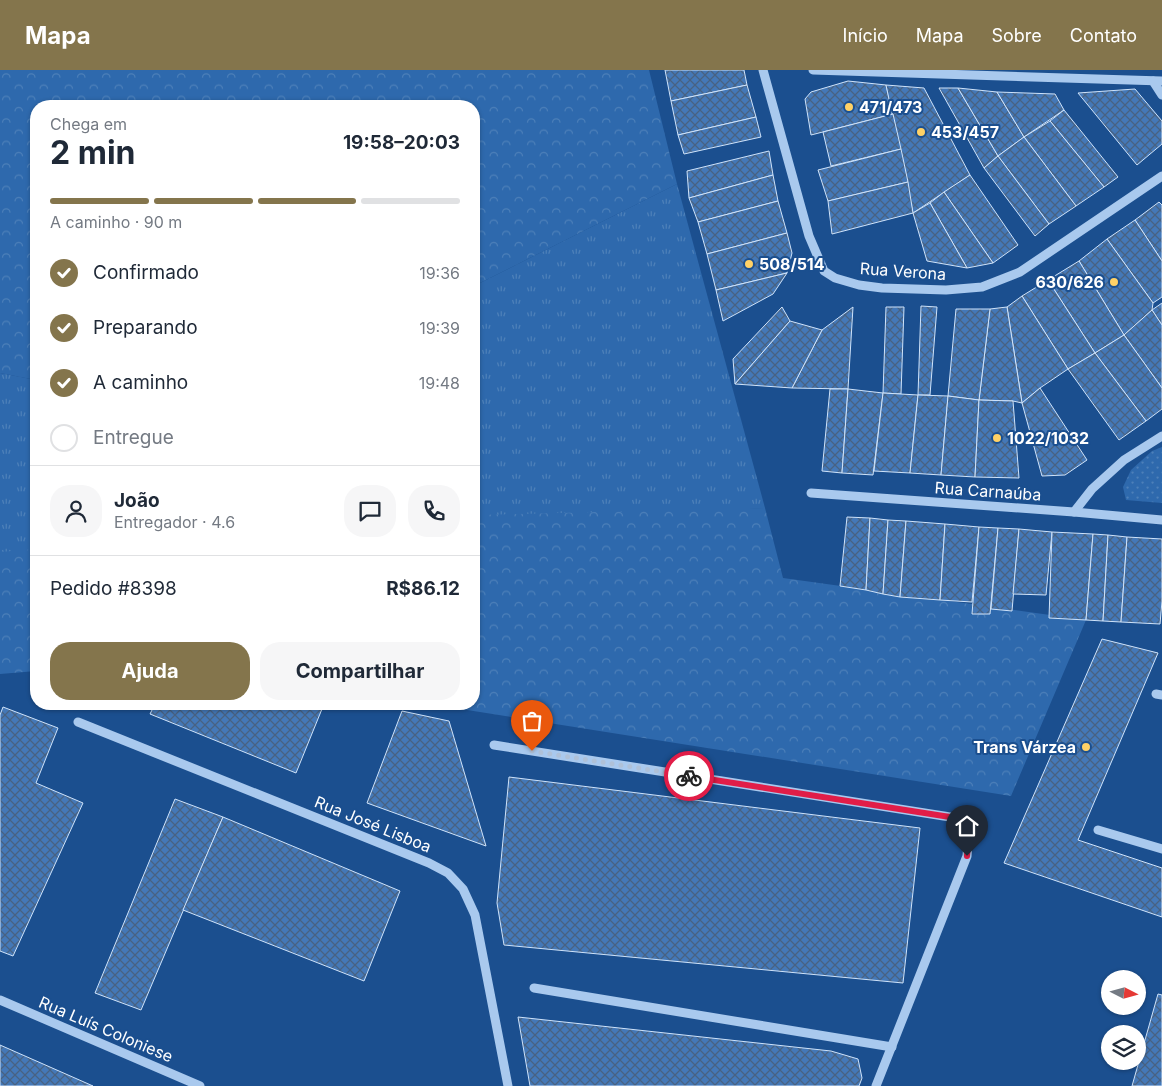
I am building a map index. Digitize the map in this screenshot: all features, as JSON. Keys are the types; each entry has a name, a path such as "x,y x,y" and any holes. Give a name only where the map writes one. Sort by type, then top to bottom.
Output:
{"street":[{"name":"Rua Verona","path":"763,70 809,236 824,271 835,278 859,285 882,288 946,290 982,287 1020,272 1162,176"},
{"path":"813,70 1158,81 1162,95"},
{"path":"1074,512 1092,489 1124,460 1162,436"},
{"name":"Rua Carnaúba","path":"811,493 1162,520"},
{"name":"Rua José Lisboa","path":"78,722 429,863 448,873 463,889 475,915 508,1086"},
{"path":"494,745 950,817 963,827 968,838 967,856 876,1086"},
{"path":"1098,830 1162,850"},
{"path":"534,988 892,1047"},
{"name":"Rua Luís Coloniese","path":"0,1000 200,1086"}],"green space":[{"path":"0,70 649,70 677,184 480,283 480,100 30,100 30,379 0,373"},
{"path":"677,184 765,508 480,527 480,283"},
{"path":"0,373 30,379 30,556 0,558"},
{"path":"1162,447 1162,503 1126,500 1123,487 1131,470 1152,451"},
{"path":"765,508 783,578 1086,620 1011,796 467,710 480,710 480,515"},
{"path":"30,550 30,672 0,674 0,552"}],"building":[{"path":"665,70 744,70 747,85 671,101"},
{"name":"471/473","path":"848,81 886,85 893,114 811,135 805,99 811,92"},
{"path":"747,85 756,117 678,135 671,101"},
{"name":"453/457","path":"886,85 924,88 970,175 913,213"},
{"path":"939,88 958,88 998,156 984,168"},
{"path":"958,88 997,92 1024,137 998,156"},
{"path":"1135,89 1162,121 1162,144 1137,165 1078,93"},
{"path":"997,92 1055,94 1064,110 1024,137"},
{"path":"1064,110 1118,177 1104,187 1050,121"},
{"path":"893,114 901,149 831,166 823,132"},
{"path":"756,117 761,137 684,154 678,135"},
{"path":"1050,121 1104,187 1076,206 1024,137"},
{"path":"1024,137 1076,206 1049,224 998,156"},
{"path":"901,149 908,182 828,201 818,170"},
{"path":"769,151 773,175 689,198 687,171"},
{"path":"998,156 1049,224 1035,236 984,168"},
{"path":"773,175 778,201 698,222 689,198"},
{"path":"970,175 1018,245 993,263 944,192"},
{"path":"908,182 913,213 832,234 828,201"},
{"path":"944,192 993,263 967,268 930,203"},
{"path":"778,201 787,233 707,254 698,222"},
{"path":"1159,202 1162,205 1162,261 1135,220"},
{"path":"930,203 967,268 927,261 913,213"},
{"path":"1135,220 1162,261 1162,297 1153,303 1107,239"},
{"name":"508/514","path":"787,233 792,253 787,273 716,290 707,254"},
{"name":"630/626","path":"1107,239 1153,303 1152,310 1124,335 1079,261"},
{"path":"1079,261 1124,335 1095,353 1048,280"},
{"path":"787,273 773,294 723,321 716,290"},
{"path":"1048,280 1095,353 1068,369 1022,296"},
{"path":"1022,296 1068,369 1022,403 1007,307"},
{"path":"1162,303 1162,325 1152,310"},
{"path":"921,306 937,307 930,395 918,395"},
{"path":"782,307 790,321 735,384 733,359"},
{"path":"853,307 848,389 792,388 822,330"},
{"path":"886,307 904,307 901,394 883,393"},
{"path":"1007,307 1022,403 979,400 990,309"},
{"path":"956,309 990,309 979,400 948,396"},
{"path":"1152,310 1162,325 1162,388 1124,335"},
{"path":"790,321 822,330 792,388 735,384"},
{"path":"1124,335 1162,388 1162,409 1146,421 1095,353"},
{"path":"1095,353 1146,421 1119,440 1068,369"},
{"path":"1040,388 1087,460 1065,475 1042,476 1022,403"},
{"path":"830,389 848,389 842,473 822,471"},
{"path":"848,389 883,393 873,475 842,473"},
{"path":"883,393 918,395 910,473 874,471"},
{"path":"918,395 948,396 941,475 910,473"},
{"path":"948,396 979,400 975,477 941,475"},
{"name":"1022/1032","path":"979,400 1013,401 1019,478 975,477"},
{"path":"847,517 870,518 866,590 840,586"},
{"path":"870,518 888,520 883,594 866,590"},
{"path":"888,520 906,521 900,597 883,594"},
{"path":"906,521 945,524 940,600 900,597"},
{"path":"945,524 979,527 972,602 940,600"},
{"path":"979,527 998,528 990,614 972,614"},
{"path":"998,528 1019,529 1012,611 991,609"},
{"path":"1019,529 1052,532 1046,595 1013,594"},
{"path":"1052,532 1093,534 1086,620 1049,618"},
{"path":"1093,534 1108,535 1103,621 1086,620"},
{"path":"1108,535 1127,537 1121,622 1103,621"},
{"path":"1127,537 1162,539 1160,624 1121,622"},
{"name":"Trans Várzea","path":"1102,639 1158,653 1078,840 1162,868 1162,917 1004,863"},
{"path":"3,707 58,728 36,783 83,803 13,956 0,951 0,715"},
{"path":"152,710 322,710 296,773 150,714"},
{"path":"402,711 449,721 486,846 367,803"},
{"path":"509,777 920,828 903,983 504,945 497,903"},
{"path":"175,799 223,817 141,1010 95,993"},
{"path":"223,817 400,891 364,981 183,910"},
{"path":"1158,994 1162,995 1162,1086 1132,1086 1137,1070 1146,1070 1146,1036"},
{"path":"518,1017 831,1051 858,1059 862,1078 859,1086 530,1086"},
{"path":"0,1045 93,1086 0,1086"}],"way so far":[{"path":"532,751 689,776"}],"place":[{"name":"471/473","path":"849,107"},
{"name":"453/457","path":"921,132"},
{"name":"508/514","path":"749,264"},
{"name":"630/626","path":"1114,282"},
{"name":"1022/1032","path":"997,438"},
{"name":"Trans Várzea","path":"1086,747"}],"route":[{"path":"689,776 950,817 963,827 968,838 967,856"}]}
